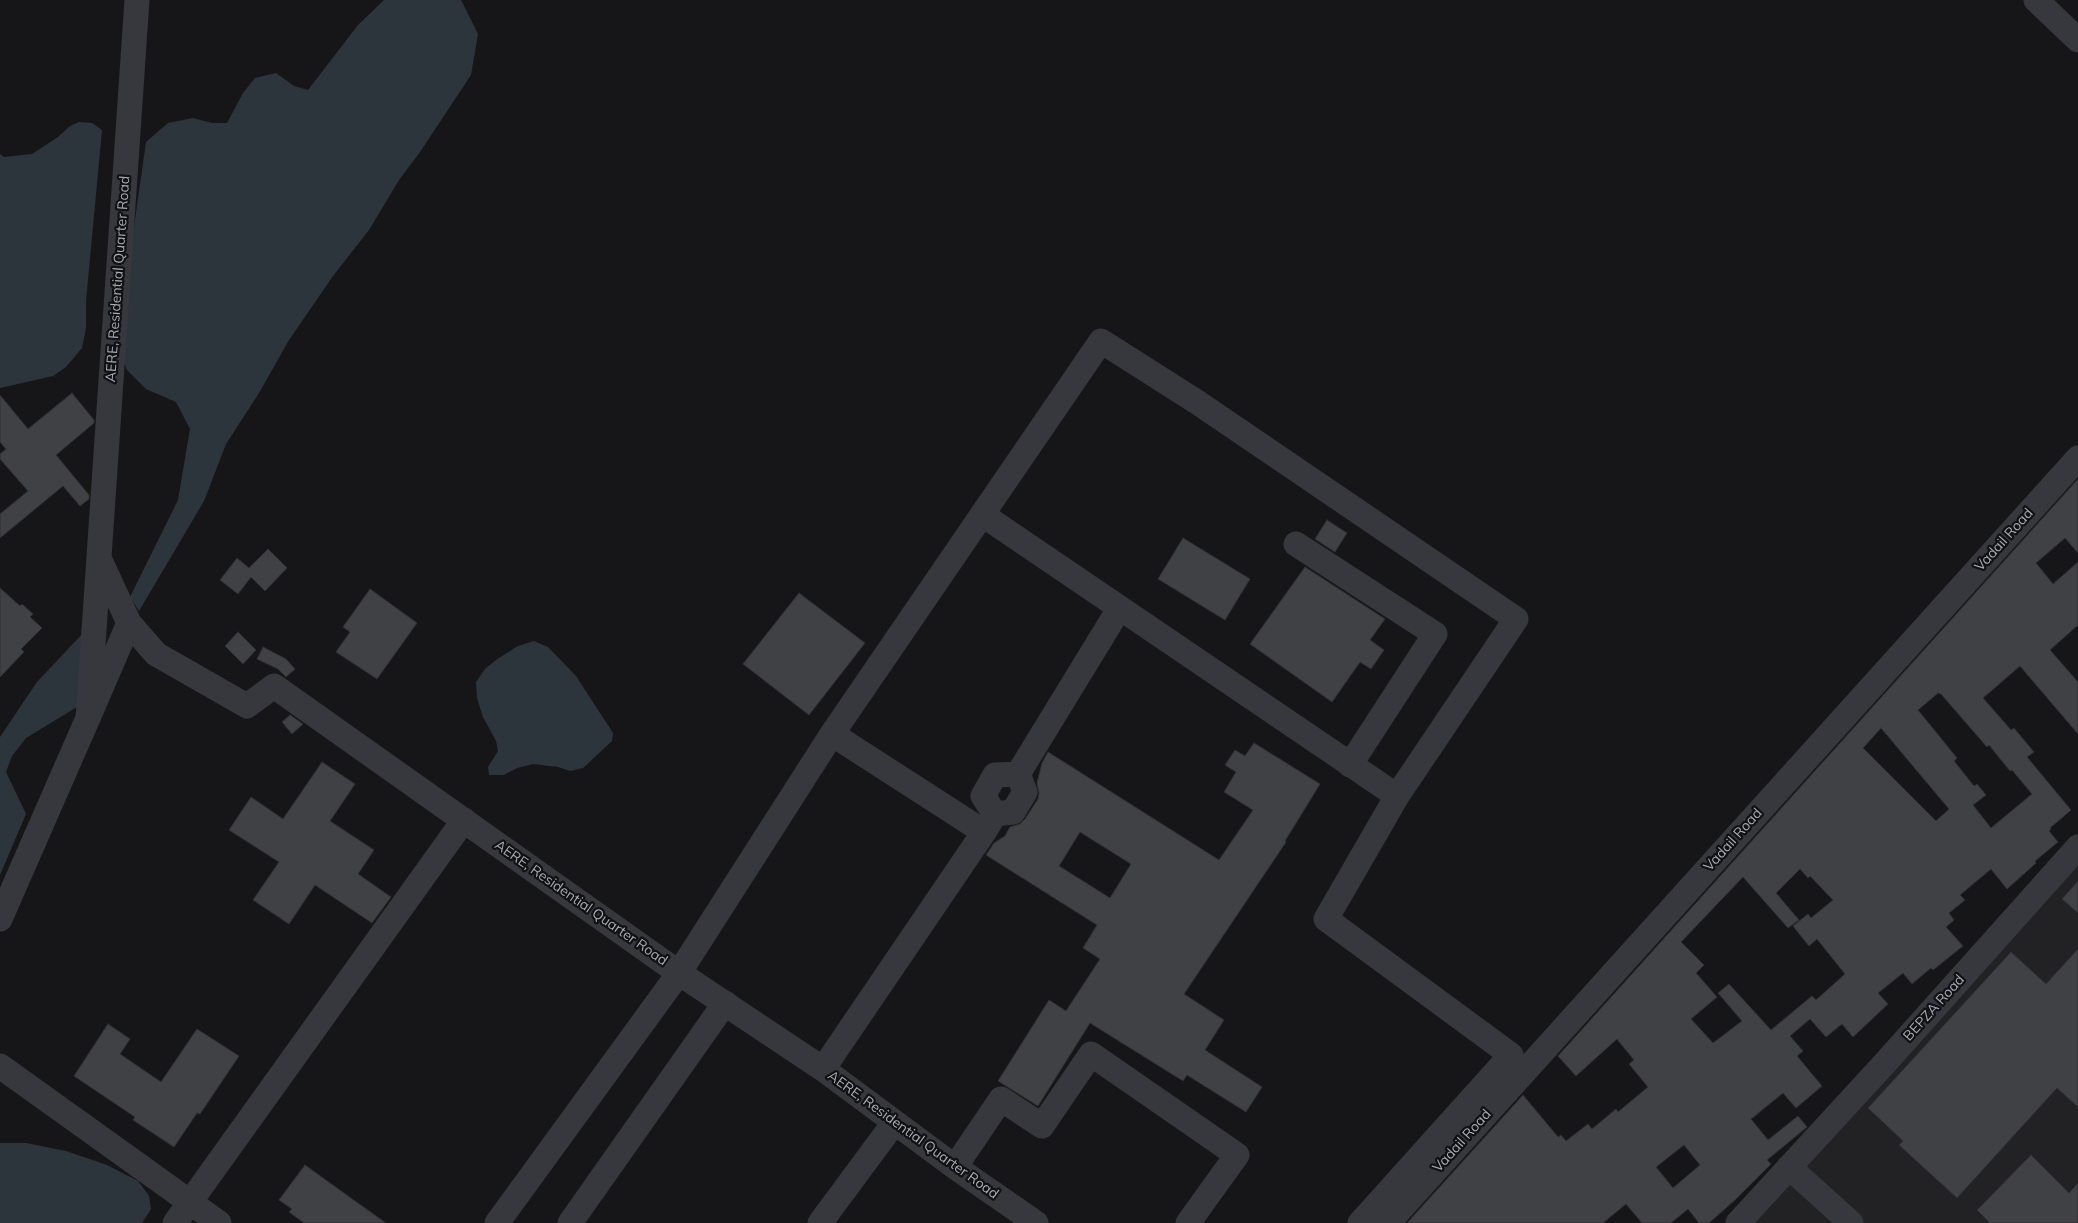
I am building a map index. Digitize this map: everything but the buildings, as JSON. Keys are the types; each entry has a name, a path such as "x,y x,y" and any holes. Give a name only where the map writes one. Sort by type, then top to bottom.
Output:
{"street":[{"name":"AERE, Residential Quarter Road","path":"88,718 138,0"},
{"path":"2036,0 2078,40"},
{"path":"497,1223 679,973 832,734 1101,342 1230,424 1516,619 1397,796 1326,919 1511,1055 1360,1223"},
{"name":"Vadail Road","path":"1388,1223 2078,458"},
{"path":"983,515 1397,796"},
{"path":"1296,544 1435,634 1350,765"},
{"name":"AERE, Residential Quarter Road","path":"99,558 129,623 156,654 247,706 274,686 679,973 823,1068 894,1123 1036,1223"},
{"path":"823,1068 990,823 983,796 995,775 1018,774 1119,609"},
{"path":"0,918 129,623"},
{"path":"832,734 990,823"},
{"path":"175,1223 464,820"},
{"name":"BEPZA Road","path":"1738,1223 1885,1063 2078,847"},
{"path":"570,1223 725,1002"},
{"path":"955,1167 1001,1099 1042,1126 1092,1054 1237,1155 1188,1223"},
{"path":"0,1066 218,1223"},
{"path":"820,1223 894,1123"},
{"path":"1789,1167 1851,1223"}],"shaded area":[{"path":"384,0 461,0 478,34 471,75 399,180 369,230 333,276 289,340 259,393 226,444 204,501 139,611 130,597 178,500 190,429 176,402 146,389 127,370 122,357 124,298 146,142 168,123 193,118 212,123 227,123 243,93 255,78 276,73 294,86 308,90 358,25"},
{"path":"79,122 92,123 102,130 86,301 86,328 82,348 66,367 53,376 0,388 0,154 4,157 32,154 58,137 70,126"},
{"path":"85,631 82,704 26,738 12,756 6,772 26,814 0,875 0,737 37,682"},
{"path":"534,641 548,647 576,676 613,733 612,741 583,768 570,771 558,767 533,764 517,768 504,775 489,775 488,767 498,751 496,741 483,717 477,698 476,682 485,669 496,660 518,646"},
{"path":"2078,844 2078,1223 1725,1223"},
{"path":"0,1143 26,1143 66,1151 107,1165 138,1181 149,1196 151,1209 142,1223 0,1223"}]}
